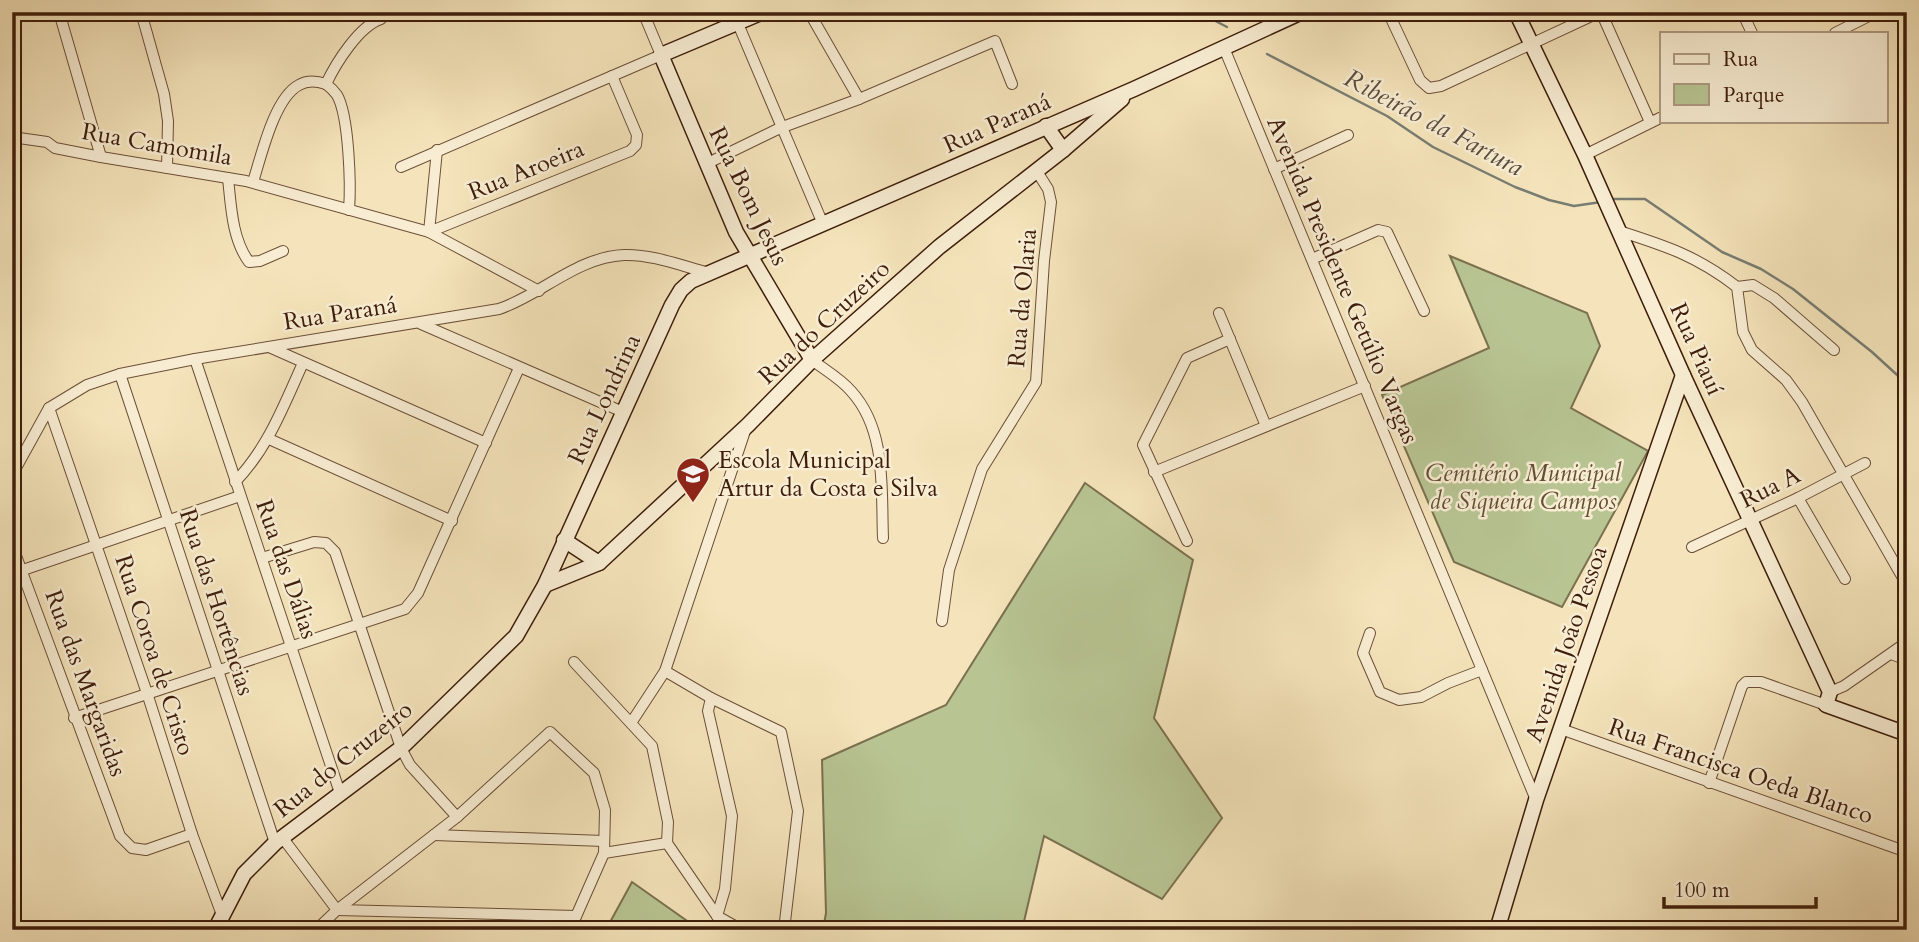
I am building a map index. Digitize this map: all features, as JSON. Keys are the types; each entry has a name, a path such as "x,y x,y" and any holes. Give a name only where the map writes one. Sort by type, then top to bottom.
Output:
{"street":[{"path":"75,12 60,14 101,157"},
{"path":"141,12 166,108 167,167"},
{"name":"Rua Bom Jesus","path":"643,12 736,232 812,360 851,390 868,416 879,449 883,538"},
{"path":"401,167 661,55 735,17 763,12"},
{"path":"809,12 859,99"},
{"path":"1388,12 1420,80 1429,88 1441,86 1600,12 1650,122"},
{"name":"Rua Piauí","path":"1516,12 1585,155 1683,375 1751,519 1828,698"},
{"path":"1742,12 1752,32"},
{"path":"1837,32 1877,12"},
{"path":"1899,12 1907,30"},
{"name":"Rua Paraná","path":"691,281 1134,89 1293,14"},
{"path":"735,17 823,224"},
{"path":"349,210 349,154 341,104 336,93 326,84 338,61 365,28 381,19"},
{"path":"706,164 780,128 859,99 995,41 1012,84"},
{"name":"Avenida Presidente Getúlio Vargas","path":"1224,48 1536,800"},
{"name":"Rua Aroeira","path":"429,232 630,151 636,145 637,135 612,76"},
{"name":"Rua Camomila","path":"253,182 268,136 290,92 299,84 326,84"},
{"name":"Rua do Cruzeiro","path":"545,585 599,563 748,425 812,360 939,247 1063,150 1134,89"},
{"path":"1585,155 1660,118"},
{"path":"1046,126 1063,150"},
{"path":"1274,169 1348,135"},
{"name":"Rua Camomila","path":"12,137 47,142 55,148 101,157 253,182 429,232 539,291"},
{"path":"429,232 437,150"},
{"name":"Rua da Olaria","path":"942,621 949,570 982,469 1036,382 1051,202 1048,189 1036,170"},
{"path":"228,178 232,215 242,253 249,262 260,261 283,251"},
{"path":"1312,259 1378,230 1387,232 1424,311"},
{"path":"1619,230 1671,247 1710,267 1737,286 1753,285 1774,298 1834,350"},
{"name":"Rua Paraná","path":"49,408 88,385 120,374 195,359 499,309 516,303 599,259 623,255 641,256 709,273"},
{"name":"Rua Londrina","path":"516,636 545,585 672,305 681,290 691,281"},
{"path":"1737,286 1743,332 1752,350 1787,380 1844,473 1907,585"},
{"path":"1220,313 1266,426"},
{"path":"420,323 623,412"},
{"path":"1187,541 1143,445 1187,358 1230,339"},
{"path":"270,347 486,443"},
{"name":"Rua das Dálias","path":"195,359 340,793"},
{"path":"235,482 251,466 269,439 303,363"},
{"path":"74,718 405,609 418,593 519,368"},
{"name":"Rua das Hortências","path":"120,374 218,670 278,840 337,910"},
{"name":"Avenida João Pessoa","path":"1497,930 1536,800 1683,375"},
{"path":"1154,472 1365,386"},
{"path":"12,475 49,408"},
{"name":"Rua Coroa de Cristo","path":"49,408 147,693 192,834 222,915"},
{"path":"631,723 665,671 748,425"},
{"path":"269,439 452,521"},
{"name":"Rua A","path":"1692,547 1798,498 1865,463"},
{"path":"23,570 240,496"},
{"path":"1798,498 1845,579"},
{"path":"564,540 599,563"},
{"path":"262,558 314,542 326,543 335,552 401,748 414,771 457,817"},
{"name":"Rua das Margaridas","path":"12,545 120,836 132,848 146,850 192,834"},
{"path":"1370,633 1363,653 1380,692 1399,700 1421,697 1448,682 1482,670"},
{"name":"Rua do Cruzeiro","path":"215,930 244,874 278,840 401,748 516,636"},
{"path":"1828,698 1907,642"},
{"path":"1891,654 1907,660"},
{"path":"574,662 652,746 668,822 667,843 717,916 742,930"},
{"path":"665,671 711,698 781,732 798,811 784,930"},
{"path":"1709,783 1742,686 1754,680 1828,698 1907,734"},
{"path":"711,698 708,711 732,816 724,889 717,916"},
{"name":"Rua Francisca Oeda Blanco","path":"1561,730 1907,852"},
{"path":"316,930 337,910 457,817 550,732 594,773 605,810 604,853 570,930"},
{"path":"434,835 604,841"},
{"path":"604,853 667,843"},
{"path":"337,910 576,916"}],"green space":[{"name":"Cemitério Municipal de Siqueira Campos","path":"1450,256 1587,313 1600,346 1571,408 1648,451 1562,607 1454,562 1382,395 1489,348"},
{"path":"1085,483 1193,560 1154,718 1222,818 1162,899 1044,836 1022,930 823,930 826,913 822,760 946,705"},
{"path":"632,882 700,930 616,930 609,924"}],"waterway":[{"name":"Ribeirão da Fartura","path":"915,12 938,15 950,12"},
{"name":"Ribeirão da Fartura","path":"1129,12 1165,20 1180,20 1202,14 1227,27"},
{"name":"Ribeirão da Fartura","path":"1267,54 1387,116 1433,147 1515,187 1574,206 1601,202"},
{"name":"Ribeirão da Fartura","path":"1611,199 1645,199 1722,252 1761,269 1793,289 1872,352 1907,384"}],"place":[{"name":"Escola Municipal Artur da Costa e Silva","path":"693,504"}]}
